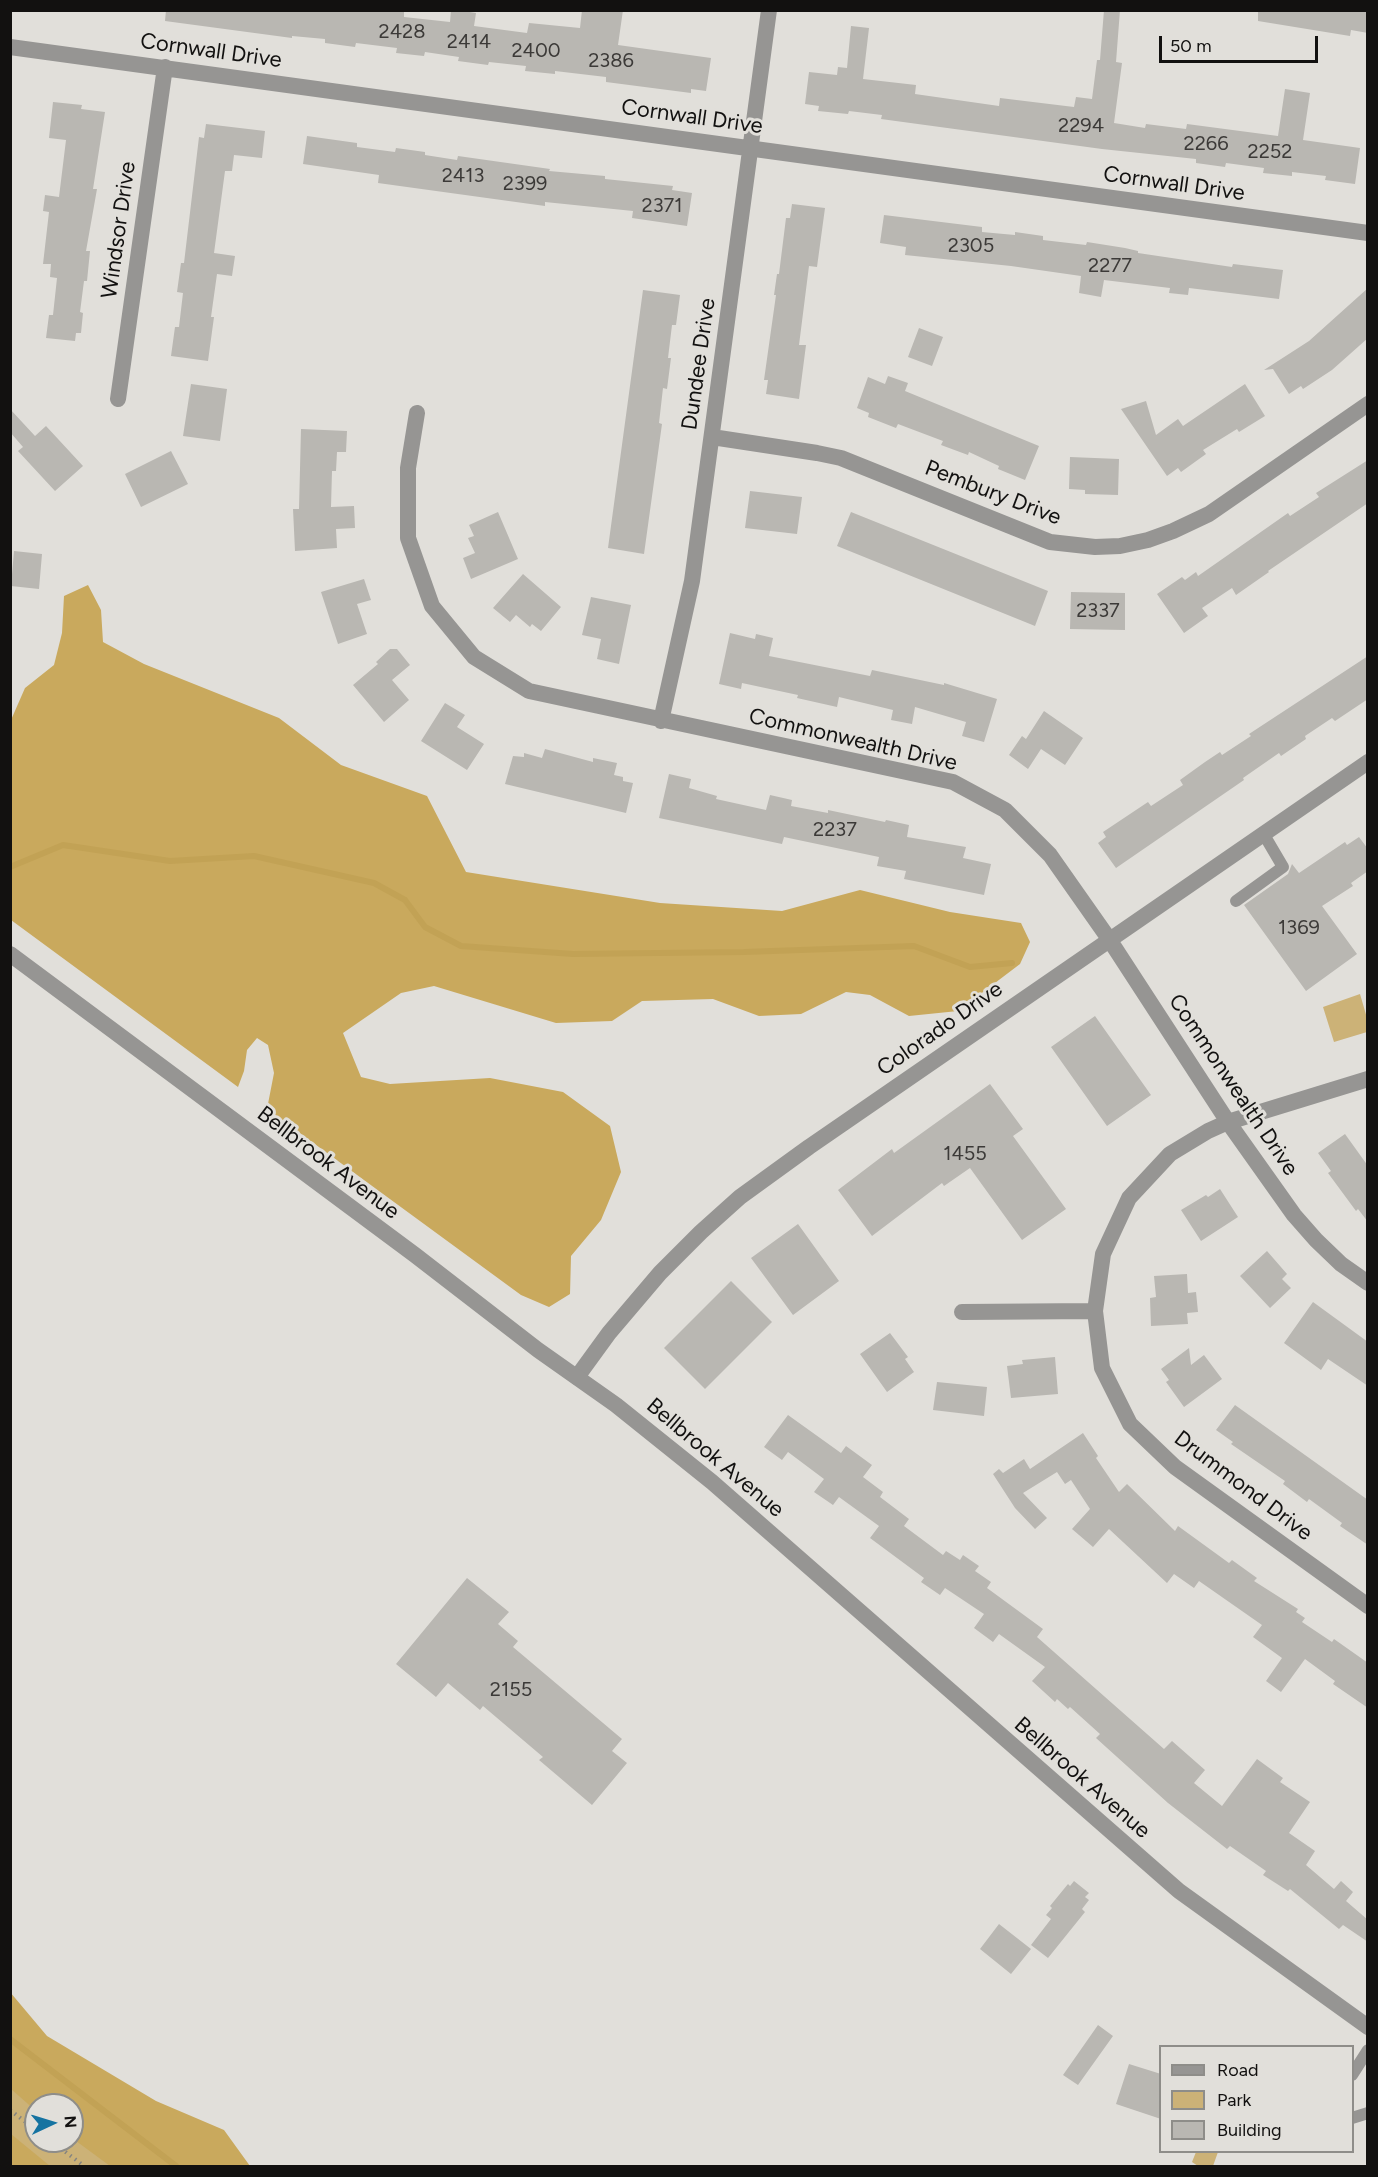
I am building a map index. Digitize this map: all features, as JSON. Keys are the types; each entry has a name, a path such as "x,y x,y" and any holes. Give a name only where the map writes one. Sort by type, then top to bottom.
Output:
{"street":[{"name":"Dundee Drive","path":"661,721 692,581 769,10"},
{"name":"Cornwall Drive","path":"10,47 1368,233"},
{"name":"Windsor Drive","path":"118,399 165,67"},
{"name":"Pembury Drive","path":"712,437 841,458 1050,542 1095,547 1120,546 1148,540 1209,514 1368,404"},
{"name":"Commonwealth Drive","path":"417,413 408,468 408,538 432,606 474,657 529,691 953,782 1005,810 1050,855 1109,939 1228,1122 1294,1215 1341,1264 1368,1283"},
{"name":"Colorado Drive","path":"577,1377 609,1333 660,1273 740,1197 1109,939 1368,762"},
{"name":"Bellbrook Avenue","path":"10,954 415,1255 538,1350 616,1405 712,1482 1172,1885 1368,2027"},
{"name":"Drummond Drive","path":"1368,1079 1228,1122 1170,1154 1129,1198 1103,1254 1095,1311 1102,1368 1130,1424 1174,1467 1368,1606"},
{"path":"962,1312 1095,1311"}],"lane":[{"path":"1236,901 1283,867 1263,833"},
{"path":"1354,2073 1368,2050"}],"path":[{"path":"10,2110 24,2121"},
{"path":"67,2153 84,2166"}],"green space":[{"path":"1360,994 1367,1018 1367,1032 1334,1042 1323,1007"},
{"path":"10,2083 24,2095 24,2153 84,2153 84,2141 116,2166 22,2166 11,2157"},
{"path":"1196,2153 1218,2153 1213,2166 1198,2166 1192,2162"}],"shaded area":[{"path":"88,585 101,610 103,642 144,664 279,718 341,765 427,796 466,872 660,903 782,911 860,890 950,912 1021,923 1030,942 1020,964 958,1011 909,1016 870,995 846,992 801,1014 759,1016 713,999 642,1001 612,1021 556,1023 434,986 401,993 343,1033 361,1077 390,1084 490,1078 563,1092 610,1126 621,1172 601,1220 571,1256 570,1294 549,1307 521,1295 267,1109 274,1073 268,1045 257,1038 247,1050 244,1071 238,1087 11,920 11,720 25,688 54,665 62,633 64,596"},
{"path":"10,1992 47,2036 156,2101 224,2130 250,2166 110,2166 84,2147 84,2093 24,2093 24,2100 11,2089"},
{"path":"11,2134 24,2145 24,2153 34,2153 50,2166 11,2166"}],"building":[{"path":"166,10 404,10 404,17 450,22 451,10 457,10 476,13 474,26 527,33 529,23 580,28 582,10 623,10 618,45 711,58 706,91 691,89 691,93 606,82 606,77 555,71 555,74 525,71 526,66 458,61 459,57 425,52 424,56 396,53 397,48 356,43 355,47 325,43 325,39 292,36 292,38 165,21"},
{"path":"1104,10 1120,10 1116,62 1122,63 1114,123 1145,128 1146,124 1186,129 1187,124 1278,136 1285,89 1310,93 1303,140 1360,148 1355,184 1325,180 1326,176 1292,172 1292,176 1263,173 1264,168 1226,163 1225,167 1196,163 1196,159 1102,149 881,119 882,115 849,111 848,114 818,111 819,106 805,104 809,72 837,75 838,67 847,68 851,26 869,28 863,79 916,85 915,94 999,106 1000,98 1074,107 1076,97 1092,99 1097,60 1100,60"},
{"path":"1258,10 1368,10 1368,33 1351,30 1350,36 1258,21"},
{"path":"53,102 82,105 81,109 105,112 93,189 97,189 86,251 90,251 87,281 84,281 80,312 83,313 81,333 76,333 75,341 46,338 49,315 53,315 57,278 50,277 51,264 43,264 49,212 43,211 45,195 59,197 66,140 49,138"},
{"path":"206,124 265,131 262,158 234,155 232,171 225,171 214,253 235,256 232,276 217,274 208,361 171,356 175,327 179,327 183,293 177,292 181,263 184,263 199,137 204,138"},
{"path":"307,136 357,143 357,147 395,152 396,148 457,160 458,156 550,169 549,171 605,176 605,179 673,186 672,190 692,193 687,226 632,218 633,211 545,202 545,206 378,183 379,175 303,164"},
{"path":"792,204 825,208 817,267 809,266 799,345 806,345 799,399 766,394 768,380 764,380 777,274 779,274 786,218 790,218"},
{"path":"884,215 982,227 982,232 1015,235 1015,232 1043,236 1043,240 1086,245 1087,242 1125,248 1138,251 1138,253 1232,267 1233,264 1283,270 1279,299 1189,288 1188,295 1169,293 1170,288 1104,280 1101,297 1079,293 1081,276 905,255 906,247 880,243"},
{"path":"1368,288 1368,338 1332,370 1303,389 1301,386 1289,394 1273,369 1264,370 1309,341"},
{"path":"643,290 680,295 676,325 672,325 667,389 663,388 659,423 662,424 644,554 608,548"},
{"path":"919,328 943,337 932,366 908,357"},
{"path":"888,376 908,383 905,391 1039,446 1025,480 998,469 999,466 969,452 968,455 941,445 943,441 898,424 896,428 868,417 869,413 857,408 868,377 885,384"},
{"path":"191,384 227,389 220,441 183,436"},
{"path":"1245,384 1265,416 1239,432 1237,429 1203,450 1206,454 1181,472 1178,468 1167,476 1121,409 1146,401 1156,435 1178,419 1183,426"},
{"path":"10,409 35,436 46,426 83,466 55,491 18,451 23,447 10,432"},
{"path":"301,429 347,431 346,452 337,452 336,471 332,471 331,507 354,506 355,528 336,529 337,548 295,551 293,509 299,509"},
{"path":"171,451 188,484 141,507 125,474"},
{"path":"1070,457 1119,459 1118,495 1085,494 1085,490 1069,489"},
{"path":"1368,460 1368,503 1236,595 1232,588 1202,608 1208,616 1184,633 1157,594 1182,577 1185,580 1196,572 1198,576 1288,513 1290,516 1319,497 1316,493"},
{"path":"750,491 802,497 797,534 745,528"},
{"path":"498,512 518,559 471,579 463,558 475,553 468,538 474,536 469,525"},
{"path":"851,512 1048,591 1035,626 837,546"},
{"path":"14,551 42,554 39,589 11,586"},
{"path":"523,574 561,607 541,631 532,624 530,627 516,615 510,622 493,608"},
{"path":"364,579 371,600 357,604 367,634 338,644 321,592"},
{"path":"1071,592 1125,593 1125,630 1070,629"},
{"path":"591,597 631,605 619,664 597,659 601,639 582,635"},
{"path":"730,633 755,639 756,634 773,638 769,656 870,676 872,670 944,685 944,683 997,699 984,742 962,736 966,722 915,707 912,724 891,720 893,710 839,697 837,707 797,698 798,695 742,683 741,689 719,684"},
{"path":"390,649 397,649 410,665 392,680 409,700 384,722 353,685 378,664 376,662"},
{"path":"1368,656 1368,699 1335,721 1332,718 1281,756 1279,753 1243,778 1244,780 1116,868 1098,843 1106,837 1103,832 1148,802 1151,806 1183,785 1180,780 1205,762 1220,752 1222,755 1251,736 1249,734"},
{"path":"445,703 465,715 457,727 484,744 467,770 421,741"},
{"path":"1044,711 1083,738 1065,765 1041,749 1028,769 1009,755 1022,736 1026,739"},
{"path":"545,749 593,762 593,758 617,763 614,775 623,777 623,781 633,783 626,813 505,784 513,756 524,757 524,753 542,758"},
{"path":"669,774 691,779 689,788 717,796 716,799 766,810 770,795 792,800 791,806 828,813 828,810 909,825 907,837 966,847 963,858 991,864 984,895 904,879 906,871 877,866 879,857 784,837 782,844 659,818"},
{"path":"1359,837 1368,849 1368,871 1351,883 1353,886 1322,906 1357,954 1306,991 1244,905 1288,874 1292,864 1299,873 1345,842 1347,845"},
{"path":"1095,1016 1151,1095 1107,1126 1051,1047"},
{"path":"990,1084 1023,1129 1013,1136 1066,1209 1022,1240 970,1168 944,1186 942,1183 872,1236 838,1190 892,1149 894,1153"},
{"path":"1345,1134 1368,1166 1368,1222 1358,1209 1356,1211 1328,1173 1331,1171 1318,1153"},
{"path":"1220,1189 1238,1217 1201,1241 1181,1210"},
{"path":"798,1224 839,1281 793,1315 751,1258"},
{"path":"1267,1251 1287,1274 1282,1279 1291,1288 1270,1308 1240,1276"},
{"path":"1187,1274 1188,1293 1196,1292 1198,1312 1187,1313 1188,1324 1151,1326 1150,1298 1156,1297 1154,1276"},
{"path":"731,1281 772,1322 705,1389 664,1348"},
{"path":"1313,1302 1368,1342 1368,1386 1328,1359 1321,1370 1284,1343"},
{"path":"890,1333 908,1357 905,1359 914,1372 887,1392 860,1354"},
{"path":"1189,1348 1191,1365 1204,1355 1222,1379 1184,1407 1166,1382 1169,1380 1161,1369"},
{"path":"1055,1357 1058,1394 1011,1398 1007,1366 1023,1364 1022,1360"},
{"path":"937,1382 987,1387 984,1416 933,1410"},
{"path":"1235,1405 1368,1500 1368,1545 1340,1526 1342,1523 1309,1499 1307,1502 1283,1484 1285,1481 1231,1444 1233,1442 1216,1430"},
{"path":"788,1415 841,1453 846,1446 872,1465 863,1477 883,1492 880,1497 909,1519 904,1526 943,1555 946,1551 960,1560 963,1555 979,1566 975,1571 991,1582 987,1588 1043,1629 1037,1637 1164,1749 1172,1741 1205,1770 1194,1783 1222,1806 1257,1759 1283,1778 1280,1782 1310,1802 1289,1833 1315,1851 1306,1865 1334,1889 1341,1881 1353,1892 1346,1901 1368,1920 1368,1942 1343,1925 1339,1929 1290,1889 1288,1891 1263,1875 1266,1871 1230,1846 1227,1849 1168,1803 1096,1738 1100,1734 1070,1707 1068,1709 1057,1699 1055,1702 1032,1681 1045,1667 999,1634 993,1642 974,1628 984,1614 945,1588 940,1595 921,1582 924,1578 870,1538 879,1526 839,1497 833,1505 814,1492 824,1479 788,1452 782,1460 764,1447"},
{"path":"1083,1433 1098,1456 1096,1458 1119,1492 1127,1484 1175,1531 1178,1526 1229,1563 1232,1560 1257,1578 1254,1581 1298,1609 1296,1612 1305,1618 1302,1622 1332,1642 1334,1639 1368,1663 1368,1708 1333,1684 1335,1681 1305,1659 1281,1692 1266,1681 1282,1658 1253,1637 1262,1625 1199,1581 1194,1588 1174,1574 1167,1583 1109,1529 1093,1547 1072,1529 1090,1509 1071,1480 1065,1484 1057,1472 1023,1493 1047,1518 1035,1529 1015,1508 993,1474 999,1469 1003,1473 1024,1459 1030,1469"},
{"path":"467,1578 509,1612 498,1624 518,1641 513,1647 622,1739 612,1751 627,1763 592,1805 539,1760 543,1757 483,1706 480,1710 448,1683 436,1697 396,1664"},
{"path":"1074,1881 1089,1893 1085,1897 1089,1900 1082,1909 1085,1912 1048,1958 1031,1945 1051,1919 1046,1915 1052,1908 1050,1906 1068,1884 1070,1886"},
{"path":"999,1924 1031,1949 1011,1974 980,1949"},
{"path":"1098,2025 1113,2036 1078,2085 1063,2075"},
{"path":"1129,2064 1159,2073 1159,2118 1116,2104"}],"waterway":[{"path":"10,867 63,845 170,861 254,856 374,883 405,900 425,927 461,946 573,954 744,952 914,946 970,967 1012,963"},
{"path":"10,2039 176,2166"}]}
